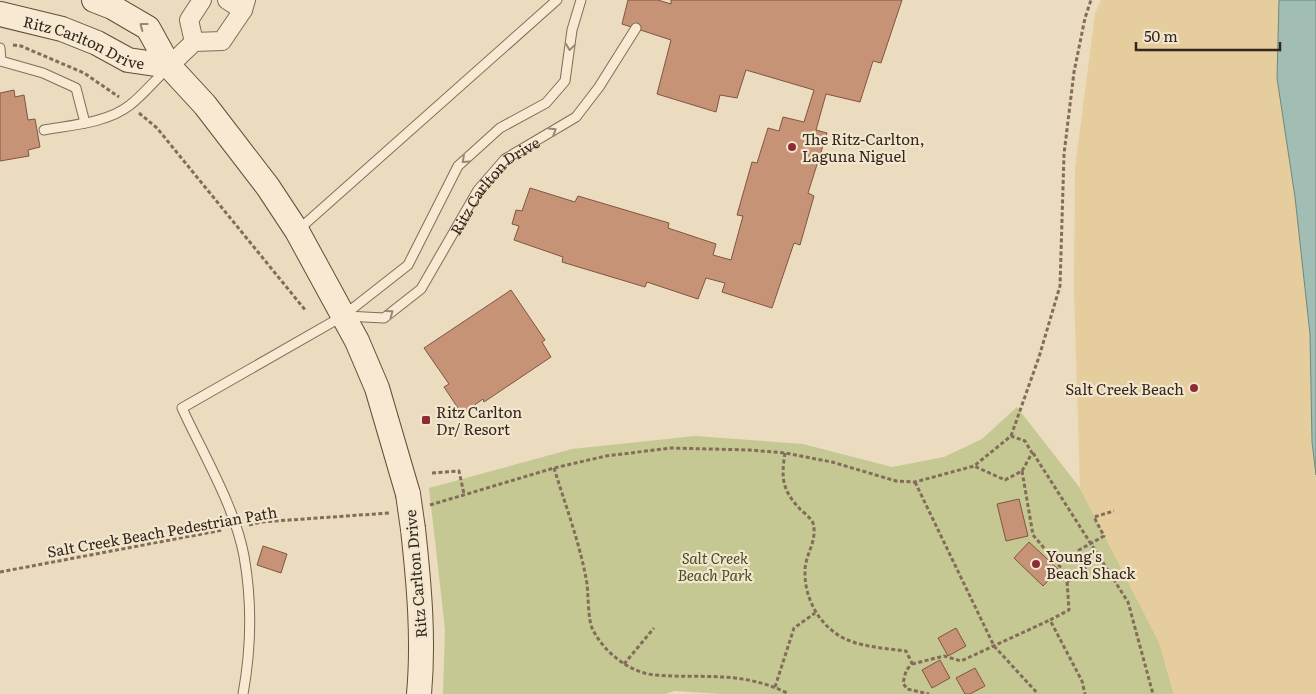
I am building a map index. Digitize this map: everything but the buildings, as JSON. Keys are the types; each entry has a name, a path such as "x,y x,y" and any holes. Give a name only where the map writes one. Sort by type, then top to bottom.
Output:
{"street":[{"name":"Ritz Carlton Drive","path":"94,0 112,7 148,28 169,66 205,104 268,186 297,231 357,341 377,388 408,494 420,595 421,666 419,694"},
{"path":"194,42 189,20 202,0"},
{"path":"169,66 194,42 222,41 245,5 226,0"},
{"name":"Ritz Carlton Drive","path":"0,14 62,29 97,43 128,60 169,66"}],"lane":[{"path":"297,231 557,0"},
{"name":"Ritz Carlton Drive","path":"343,316 408,265 458,166 500,128 546,103 565,81 572,30 581,0"},
{"name":"Ritz Carlton Drive","path":"343,316 384,318 421,289 478,190 505,159 576,117 599,88 636,28"},
{"path":"4,46 1,61 43,73 76,88 85,123"},
{"path":"44,130 85,123 114,114 130,105 169,66"},
{"path":"243,694 250,621 244,557 236,528 182,408 343,316"}],"path":[{"path":"429,505 554,468 606,456 671,448 784,453 832,462 896,481 916,482 974,466 1011,436 1040,357 1060,286 1064,154 1074,72 1085,18 1091,0"},
{"path":"4,46 21,46 84,73 130,105 157,128 306,311"},
{"path":"1011,436 1025,441 1128,602 1153,694"},
{"path":"784,453 781,476 789,494 812,521 815,535 804,570 808,593 815,614 834,632 858,644 906,651 912,664"},
{"path":"974,466 1005,480 1022,472 1032,453"},
{"path":"554,468 586,577 592,629 613,655 624,664 654,675 721,675 774,687 788,694"},
{"path":"432,473 459,471 464,494"},
{"path":"929,694 907,689 903,683 906,671 912,664 944,656 961,661 1069,610 1067,581 1061,568 1033,535 1022,472"},
{"path":"916,482 994,646 1038,694"},
{"path":"1067,581 1087,574 1079,550 1104,536 1094,517 1114,511"},
{"name":"Salt Creek Beach Pedestrian Path","path":"0,572 261,522 390,513"},
{"path":"774,687 794,628 815,614"},
{"path":"1050,620 1082,681 1085,694"},
{"path":"624,664 654,628"}],"green space":[{"name":"Salt Creek Beach Park","path":"1017,407 1080,488 1159,642 1174,694 721,694 675,691 665,694 443,694 445,629 429,488 572,449 695,436 803,444 892,467 944,457 982,439"}],"sand":[{"name":"Salt Creek Beach","path":"1101,0 1279,0 1277,78 1295,197 1310,334 1312,442 1316,475 1316,694 1174,694 1159,642 1080,488 1074,290 1075,168 1095,14"}],"shaded area":[{"path":"1279,0 1316,0 1316,475 1312,442 1310,334 1295,197 1277,78"}],"place":[{"name":"The Ritz-Carlton, Laguna Niguel","path":"792,147"},
{"name":"Salt Creek Beach","path":"1194,388"},
{"name":"Ritz Carlton Dr/ Resort","path":"426,420"},
{"name":"Young's Beach Shack","path":"1036,564"}]}
